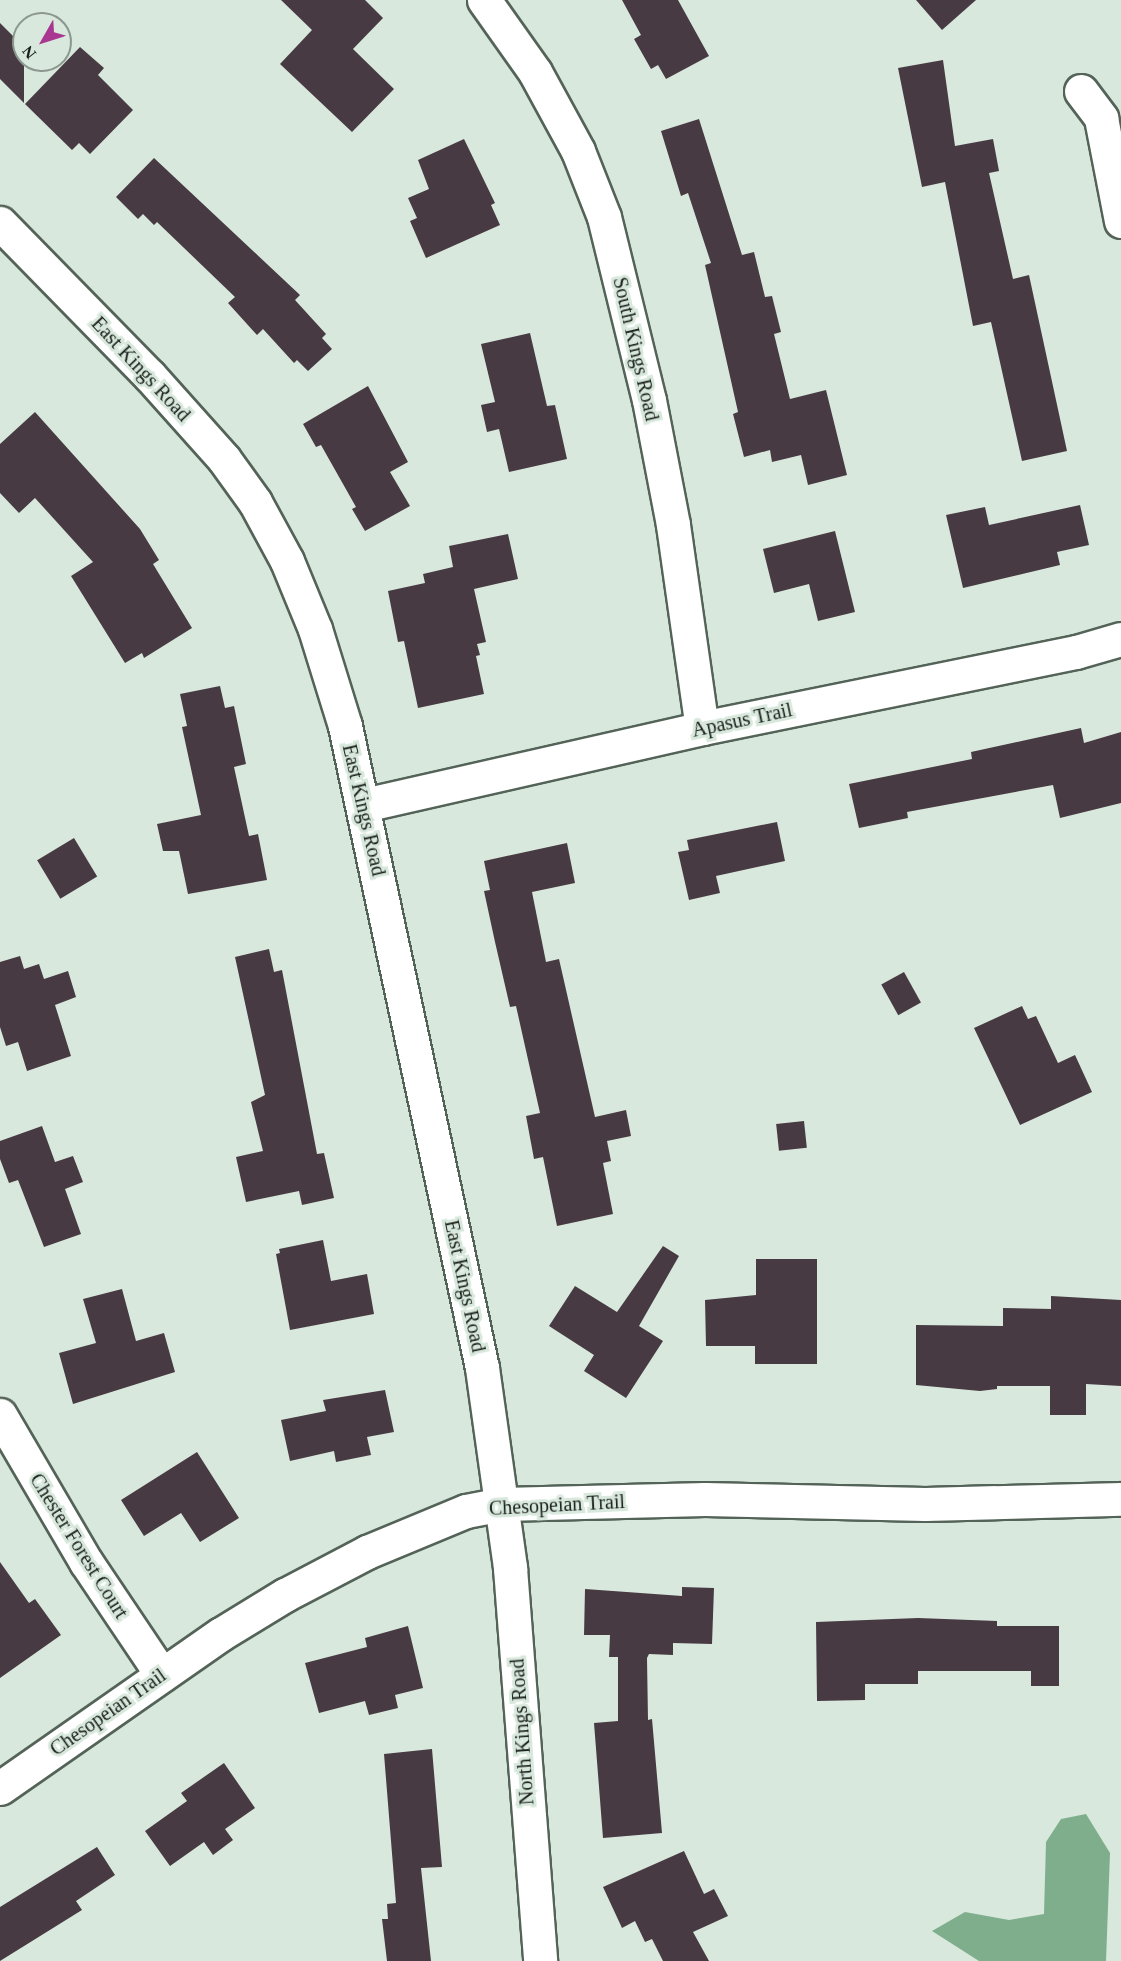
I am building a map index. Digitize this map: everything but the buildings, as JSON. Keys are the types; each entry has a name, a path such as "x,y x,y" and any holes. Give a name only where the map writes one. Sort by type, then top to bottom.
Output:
{"street":[{"name":"South Kings Road","path":"484,0 535,72 578,151 604,217 644,377 668,502 702,728"},
{"path":"1081,91 1101,118 1121,220"},
{"name":"East Kings Road","path":"0,223 149,375 224,459 255,502 287,561 315,629 345,726 364,805 482,1368 502,1504"},
{"name":"Apasus Trail","path":"364,805 702,728 1076,652 1121,639"},
{"name":"Chester Forest Court","path":"0,1415 86,1562 162,1675"},
{"name":"Chesopeian Trail","path":"0,1788 162,1675 285,1595 367,1552 466,1511 502,1504 705,1498 925,1504 1121,1499"},
{"name":"North Kings Road","path":"502,1504 540,1961"}],"shaded area":[{"path":"1086,1814 1110,1853 1106,1961 979,1961 932,1931 965,1912 1009,1920 1044,1914 1046,1842 1061,1819"}]}
